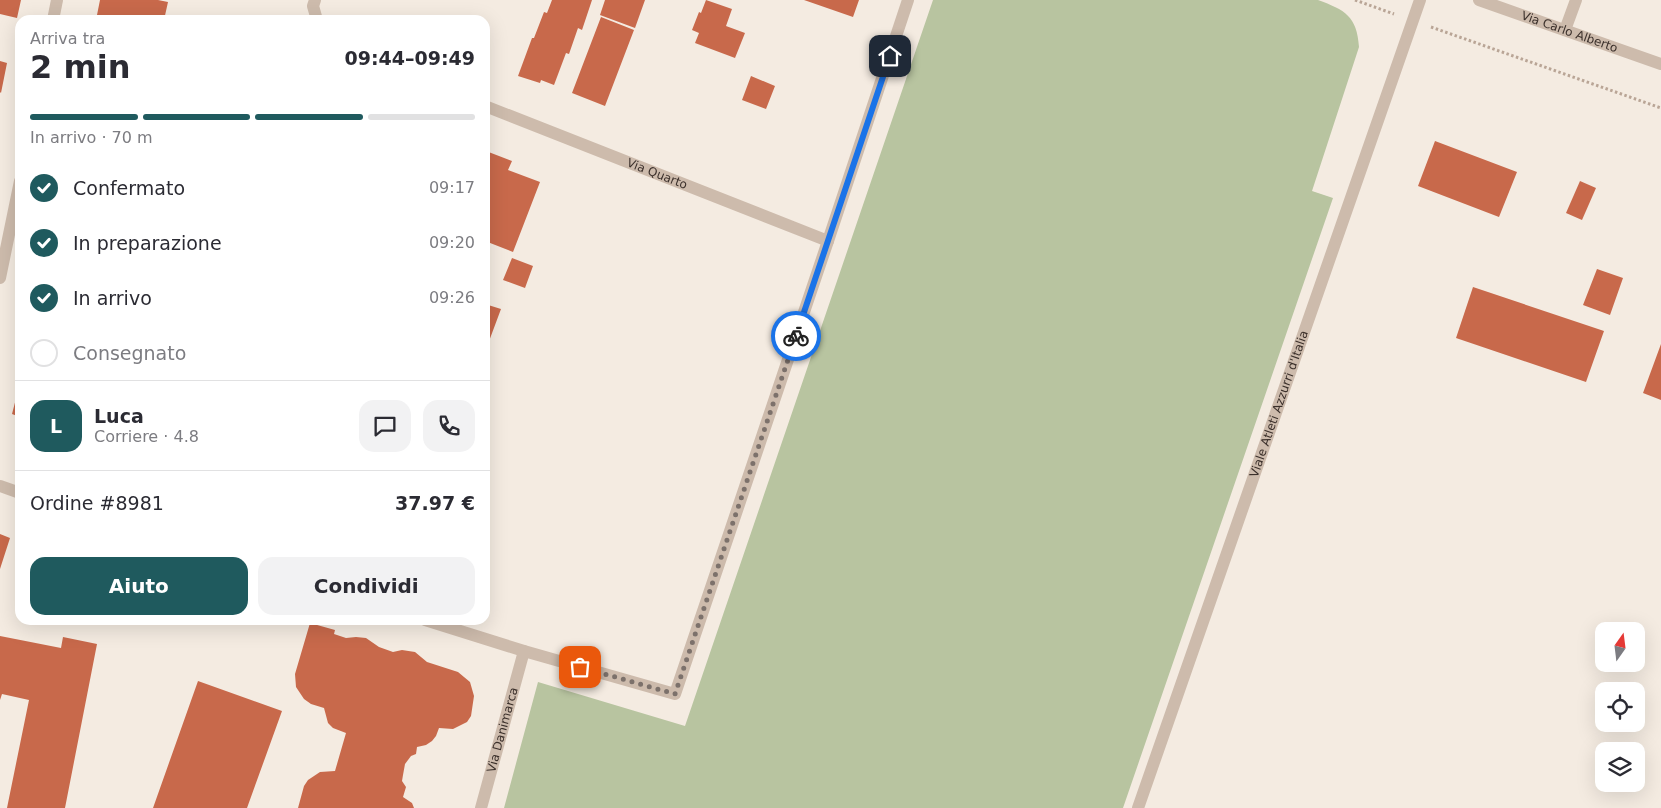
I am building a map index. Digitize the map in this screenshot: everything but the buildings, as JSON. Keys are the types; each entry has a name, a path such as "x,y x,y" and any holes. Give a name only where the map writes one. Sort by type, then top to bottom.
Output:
{"street":[{"path":"54,15 57,0"},
{"path":"315,0 313,6 316,15"},
{"path":"441,625 675,694 908,0"},
{"name":"Viale Atleti Azzurri d'Italia","path":"1138,808 1420,0"},
{"name":"Via Carlo Alberto","path":"1480,0 1661,64"},
{"path":"1565,30 1576,0"},
{"name":"Via Quarto","path":"490,108 828,241"},
{"path":"0,278 15,205"},
{"path":"0,486 15,491"},
{"name":"Via Danimarca","path":"481,808 524,651"}],"path":[{"path":"1354,0 1401,16"},
{"path":"1429,26 1661,108"}],"green space":[{"path":"933,0 1318,0 1336,7 1348,16 1356,28 1358,36 1359,47 1312,191 1333,198 1123,808 504,808 538,682 685,726"}],"way so far":[{"path":"580,667 675,694 796,336"}],"route":[{"path":"796,336 890,56"}]}
